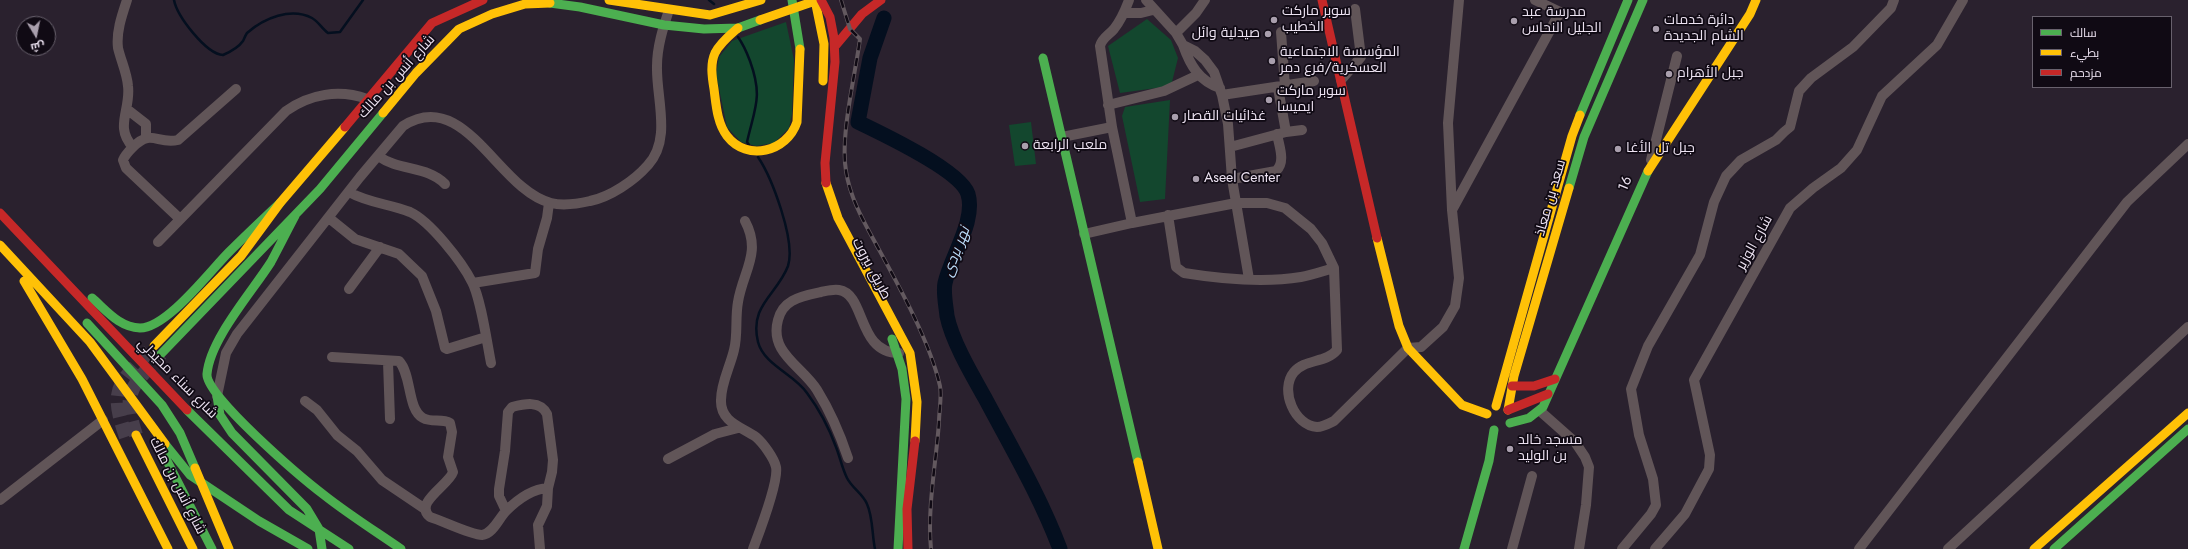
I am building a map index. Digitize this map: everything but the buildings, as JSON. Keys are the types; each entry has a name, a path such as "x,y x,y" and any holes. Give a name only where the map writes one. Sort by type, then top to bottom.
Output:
{"main road":[{"name":"شارع أنس بن مالك","path":"154,346 241,256 280,203 432,23 483,0"},
{"path":"609,0 710,15 761,0"},
{"path":"792,0 800,46 797,122 788,140 773,149 758,152 739,147 725,134 718,116 712,73 715,53 720,45 738,28 816,0 824,44 825,70 822,92"},
{"path":"821,0 826,6 832,22 836,45 826,134 826,182 831,202 838,218 910,353 916,402 915,449 907,509 908,549"},
{"path":"836,45 857,19 874,3 881,0"},
{"path":"1322,0 1372,223 1399,326 1408,348 1431,374 1462,405 1487,414"},
{"path":"1330,0 1337,43 1336,58"},
{"name":"سعد بن معاذ","path":"1496,406 1572,136 1628,0"},
{"name":"سعد بن معاذ","path":"1508,410 1512,386 1584,137 1643,0"},
{"name":"16","path":"1540,411 1546,403 1548,394 1649,168 1750,14 1756,0"},
{"name":"شارع أنس بن مالك","path":"161,354 320,189 416,73 459,29 492,14 525,4 552,3 580,7 664,25 704,29 738,28"},
{"path":"1043,58 1158,549"},
{"name":"طريق بيروت","path":"820,115 820,184 825,204 837,234 899,353 907,404 898,510 898,549"},
{"path":"34,251 79,286 122,325 141,328 158,322 177,308 229,252 280,203"},
{"name":"شارع سناء محيدلي","path":"0,213 163,387 289,510 349,549"},
{"path":"295,216 272,261 214,350 207,375 208,383 217,396 252,432 324,495 401,549"},
{"path":"0,245 46,314 103,420 168,549"},
{"path":"0,245 90,342 153,429 190,475 259,521 308,549"},
{"path":"34,251 58,288"},
{"path":"82,316 162,405 180,433 229,549"},
{"path":"1512,386 1529,388 1540,386 1555,380"},
{"path":"1508,410 1548,394"},
{"path":"217,396 218,412 238,440 316,519 322,549"},
{"path":"1496,406 1502,406 1508,410 1511,416 1510,423 1505,429 1494,430 1486,422 1487,414 1496,406"},
{"path":"1510,423 1527,419 1540,411"},
{"path":"2034,549 2188,413"},
{"path":"153,429 212,549"},
{"path":"2054,549 2188,429"},
{"path":"1464,549 1489,462 1494,430"},
{"name":"شارع أنس بن مالك","path":"136,435 193,549"},
{"name":"شارع أنس بن مالك","path":"133,451 184,549"}],"street":[{"path":"127,0 120,21 118,46 128,85 128,110 123,127 125,136 133,147"},
{"path":"1129,0 1125,13 1113,30 1101,42 1100,46 1112,128 1132,223"},
{"path":"1146,0 1153,10 1176,33 1184,45 1198,75 1221,92 1281,87 1314,81"},
{"path":"1176,33 1196,13 1205,0"},
{"path":"1084,234 1168,215 1236,203 1267,203 1285,208 1311,229 1322,243 1334,268 1337,350 1333,355 1302,366 1293,373 1289,383 1289,398 1294,413 1306,425 1319,428 1334,421 1408,348 1421,347 1443,327 1455,306 1459,278 1452,210 1448,123 1459,0"},
{"path":"1452,210 1560,12 1536,0"},
{"path":"1622,549 1652,514 1656,505 1653,479 1639,435 1632,389 1648,346 1700,255 1714,202 1726,176 1741,160 1776,140 1790,127 1799,91 1811,78 1853,47 1891,8 1894,0"},
{"name":"شارع الوزير","path":"1655,549 1685,514 1709,469 1710,455 1694,380 1790,208 1841,168 1858,150 1882,96 1937,45 1963,0"},
{"path":"1341,80 1361,57 1355,9"},
{"path":"217,396 226,353 237,334 403,126 419,118 437,116 457,124 494,158 517,183 549,203 581,203 606,196 639,175 654,158 660,144 661,119 657,66 664,25 669,10"},
{"path":"1125,13 1141,13 1153,10"},
{"path":"1232,179 1276,171 1280,168 1282,162 1281,32"},
{"path":"1184,45 1195,51 1205,60 1214,72 1221,92 1230,147 1232,179 1250,279"},
{"path":"1649,168 1677,56"},
{"path":"1108,105 1164,91 1198,75"},
{"path":"180,219 126,168 123,160 133,147 146,137 166,141 178,140 236,89"},
{"path":"158,242 273,124 294,106 314,97 332,94 347,94 367,99"},
{"path":"128,110 146,124 146,137"},
{"path":"1062,137 1112,128"},
{"path":"1230,147 1281,133 1302,130"},
{"path":"1859,549 2126,202 2188,144"},
{"path":"378,156 386,162 434,174 445,184"},
{"path":"350,192 359,198 410,212 419,218 444,242 473,283 491,363"},
{"path":"473,283 536,273 538,249 547,218 549,203"},
{"path":"1168,215 1176,267 1184,273 1250,279 1302,276 1334,268"},
{"path":"329,218 355,239 399,254 422,276 436,311 444,348 447,349 486,337"},
{"path":"744,221 751,235 752,255 737,303 735,349 721,397 724,413 738,428 756,438 770,456 776,469 769,504 753,549"},
{"path":"349,289 380,247"},
{"path":"848,458 826,404 810,380 793,365 782,351 776,333 779,316 790,302 797,298 838,290 849,295 852,299 875,343 888,352 899,353"},
{"path":"1948,549 2188,327"},
{"path":"332,357 370,358 388,362 395,360 403,366 416,411 419,415 428,420 447,421 452,427 448,451 453,468 451,477 446,484 433,493 425,509"},
{"path":"388,362 390,419"},
{"path":"305,401 317,410 337,435 357,451 382,480 425,509 426,514 430,517 484,535 489,532 506,511 534,490 548,488"},
{"path":"506,511 499,496 498,489 505,450 508,412 512,407 535,404 544,408 547,414 553,460 548,488 547,506 538,524 540,549"},
{"path":"1540,411 1575,442 1585,457 1588,467 1586,505 1579,549"},
{"path":"0,500 103,420"},
{"path":"668,459 715,434 738,428"},
{"path":"1512,549 1532,476"}],"green space":[{"path":"1147,19 1171,40 1178,58 1171,86 1120,93 1108,46"},
{"path":"786,22 794,60 792,114 789,128 774,143 756,146 741,142 727,127 716,74 719,57 732,41"},
{"path":"1170,100 1165,199 1140,202 1122,116 1125,107"},
{"path":"1031,122 1036,164 1015,166 1009,125"}],"waterway":[{"path":"174,0 176,7 193,33 209,48 216,53 223,55 239,46 247,33 261,23 287,14 304,15 312,18 317,21 328,33 340,32 363,0"},
{"path":"709,0 714,4"},
{"name":"نهر بردى","path":"884,18 870,58 858,122 936,164 962,185 968,194 970,204 969,216 944,287 947,316 953,336 963,358 1015,453 1044,510 1060,549"},
{"path":"738,37 749,58 754,73 757,93 755,110 747,142 749,145"},
{"path":"758,157 776,194 786,226 790,255 788,266 783,276 761,309 757,319 756,329 758,342 766,357 801,386 820,412 833,440 847,478 867,504 875,549"}],"tunnel":[{"path":"126,437 118,406 120,386 125,378 154,346"},
{"path":"136,435 130,408 132,390 143,374 161,354"}],"railway":[{"path":"841,0 850,29 860,39 846,124 845,157 848,181 854,200 863,219 904,296 921,333 929,351 941,390 931,502 931,549"}],"traffic: fast":[{"path":"792,0 800,49"},
{"path":"1580,115 1628,0"},
{"path":"1569,188 1584,137 1643,0"},
{"path":"550,3 580,7 664,25 704,29 738,28 760,20"},
{"path":"1043,58 1138,462"},
{"path":"161,354 320,189 383,113"},
{"path":"1510,423 1529,418 1543,407 1648,171"},
{"path":"92,298 114,318 126,325 140,328 151,326 163,319 188,297 229,252 280,203"},
{"path":"295,216 271,262 224,331 210,360 207,374 211,385 221,400 257,437 333,502 401,549"},
{"path":"87,323 162,405 180,433 195,468"},
{"path":"892,339 902,369 906,399 898,549"},
{"path":"217,396 220,415 232,433 307,509 319,529 322,549"},
{"path":"187,410 289,510 349,549"},
{"path":"2054,549 2188,429"},
{"path":"1464,549 1489,461 1494,430"},
{"path":"165,444 190,475 259,521 308,549"},
{"path":"163,453 212,549"}],"traffic: slow":[{"path":"609,0 710,15 761,0"},
{"path":"815,0 824,44 823,81"},
{"path":"760,20 818,0"},
{"path":"1648,171 1750,14 1756,0"},
{"path":"383,113 416,73 459,29 492,14 525,4 550,3"},
{"path":"738,28 717,49 712,62 712,75 716,107 721,125 727,136 735,144 745,149 755,151 766,150 785,140 792,132 797,122 800,49"},
{"path":"1496,406 1572,136 1580,115"},
{"path":"154,346 241,256 280,203 345,127"},
{"path":"826,183 838,218 910,353 917,402 915,441"},
{"path":"1508,410 1514,376 1569,188"},
{"path":"1377,238 1399,326 1408,348 1462,405 1487,414"},
{"path":"0,245 90,342 165,444"},
{"path":"24,281 82,379 168,549"},
{"path":"2034,549 2188,413"},
{"path":"136,435 193,549"},
{"path":"1138,462 1158,549"},
{"path":"195,468 229,549"}],"traffic: jam":[{"path":"345,127 432,23 483,0"},
{"path":"821,0 830,17 834,38 835,62 825,163 826,183"},
{"path":"836,45 862,14 881,0"},
{"path":"1322,0 1377,238"},
{"path":"0,213 187,410"},
{"path":"1512,386 1534,386 1555,379"},
{"path":"1508,410 1548,394"},
{"path":"908,549 907,509 915,441"}],"place":[{"name":"سوبر ماركت الخطيب","path":"1274,20"},
{"name":"مدرسة عبد الجليل النحاس","path":"1514,21"},
{"name":"دائرة خدمات الشام الجديدة","path":"1656,29"},
{"name":"صيدلية وائل","path":"1268,34"},
{"name":"المؤسسة الاجتماعية العسكرية/فرع دمر","path":"1272,61"},
{"name":"جبل الأهرام","path":"1669,74"},
{"name":"سوبر ماركت ايميسا","path":"1269,100"},
{"name":"غذائيات القصار","path":"1175,117"},
{"name":"ملعب الرابعة","path":"1025,146"},
{"name":"جبل تل الأغا","path":"1618,149"},
{"name":"Aseel Center","path":"1196,179"},
{"name":"مسجد خالد بن الوليد","path":"1510,449"}]}
